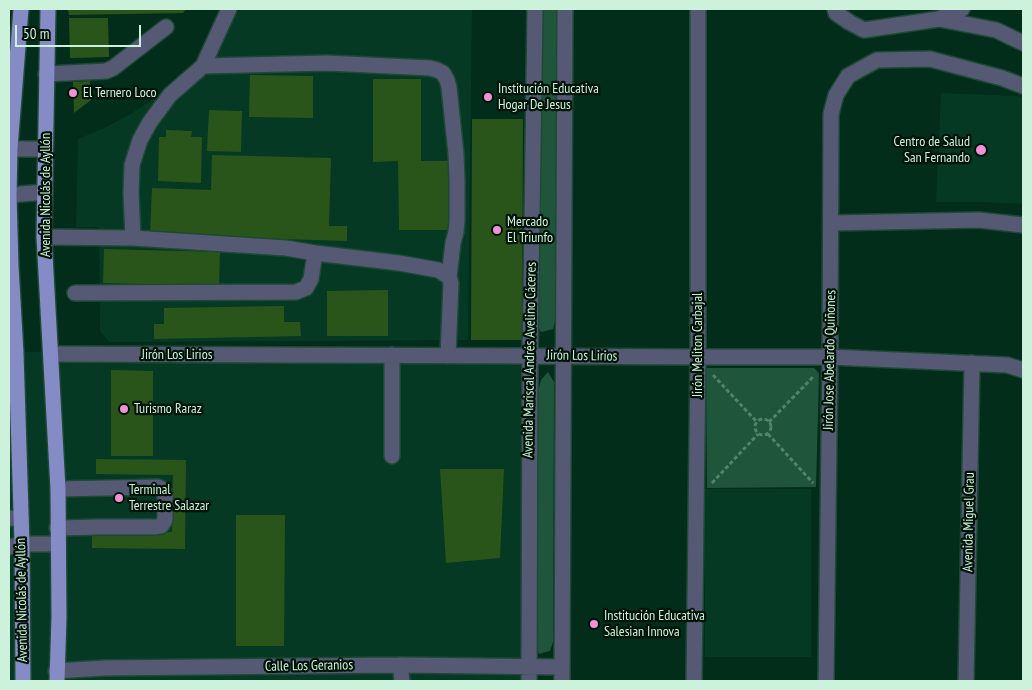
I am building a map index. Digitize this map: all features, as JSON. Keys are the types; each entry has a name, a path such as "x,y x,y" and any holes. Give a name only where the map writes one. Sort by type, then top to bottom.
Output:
{"main road":[{"name":"Avenida Nicolás de Ayllón","path":"21,9 9,148 9,195 16,353 15,545 23,681"},
{"name":"Avenida Nicolás de Ayllón","path":"48,9 44,237 58,489 57,676"}],"street":[{"path":"133,238 132,165 140,140 150,122 170,95 203,66 229,9"},
{"name":"Avenida Mariscal Andrés Avelino Cáceres","path":"529,674 530,356 535,9"},
{"path":"562,674 565,9"},
{"name":"Jirón Meliton Carbajal","path":"694,681 698,358 698,9"},
{"path":"835,9 836,12 849,22 864,30 939,19 962,9"},
{"path":"939,19 996,30 1023,43"},
{"path":"46,74 106,71 113,68 166,27"},
{"name":"Jirón Jose Abelardo Quiñones","path":"826,681 831,114 836,95 848,76 877,60 930,59 1002,78 1023,86"},
{"path":"203,66 327,63 430,68 443,73 449,87 456,163 457,221 449,277 451,283 448,356"},
{"path":"9,148 45,148"},
{"path":"9,195 45,192"},
{"path":"831,224 980,220 1023,224"},
{"path":"44,237 133,238 286,248 400,263 438,270 449,277"},
{"path":"75,293 296,292 306,288 311,280 315,253"},
{"name":"Jirón Los Lirios","path":"51,354 698,358 830,362 972,363 1007,365 1023,370"},
{"path":"392,355 392,456"},
{"name":"Avenida Miguel Grau","path":"966,681 972,363"},
{"path":"58,489 158,487 162,488 165,493 165,520 161,526 58,528"},
{"path":"15,545 58,544"},
{"path":"400,665 402,681"},
{"name":"Calle Los Geranios","path":"57,676 104,668 400,665 529,674 562,674"}],"path":[{"path":"698,358 757,422"},
{"path":"769,422 830,362"},
{"path":"757,422 763,420 769,422"},
{"path":"757,422 756,430 758,434"},
{"path":"768,434 771,426 769,422"},
{"path":"696,492 708,487 758,434"},
{"path":"758,434 768,434"},
{"path":"768,434 828,498"}],"shaded area":[{"path":"233,9 472,9 468,340 109,342 100,331 99,227 76,227 78,139 129,115 175,81 213,39"},
{"path":"540,9 561,9 556,316 553,329 541,332 536,323"},
{"name":"Centro de Salud San Fernando","path":"941,93 1018,96 1023,98 1023,204 936,202"},
{"path":"522,350 522,681 9,681 9,352"},
{"path":"706,368 814,368 819,373 816,487 707,488"},
{"path":"548,372 554,382 553,642 550,651 539,654 536,644 536,399 541,380"},
{"path":"705,489 811,489 811,657 705,657"}],"building":[{"path":"68,9 186,9 183,13 69,15"},
{"path":"69,18 108,18 109,57 70,58"},
{"path":"250,75 313,76 313,118 249,117"},
{"path":"373,79 421,79 421,161 456,161 456,230 399,230 398,161 373,162"},
{"path":"90,81 91,100 74,113 73,82"},
{"path":"209,110 242,111 241,152 207,151"},
{"name":"Mercado El Triunfo","path":"472,119 523,119 522,340 471,340"},
{"path":"166,130 192,131 191,137 202,137 201,183 158,181 159,137 166,137"},
{"path":"212,155 331,158 329,226 347,226 347,241 150,235 152,188 211,190"},
{"path":"104,249 220,252 219,286 103,283"},
{"path":"388,290 388,336 327,336 327,291"},
{"path":"284,306 284,322 300,322 301,336 154,339 154,324 164,324 164,308"},
{"path":"111,370 153,371 153,456 111,456"},
{"path":"96,459 186,460 185,549 92,548 92,531 172,532 173,475 96,474"},
{"path":"440,469 504,469 500,558 446,563"},
{"path":"236,515 285,515 284,646 236,646"}],"place":[{"name":"El Ternero Loco","path":"73,93"},
{"name":"Institución Educativa Hogar De Jesus","path":"488,97"},
{"name":"Centro de Salud San Fernando","path":"981,150"},
{"name":"Mercado El Triunfo","path":"497,230"},
{"name":"Turismo Raraz","path":"124,409"},
{"name":"Terminal Terrestre Salazar","path":"119,498"},
{"name":"Institución Educativa Salesian Innova","path":"594,624"}]}
